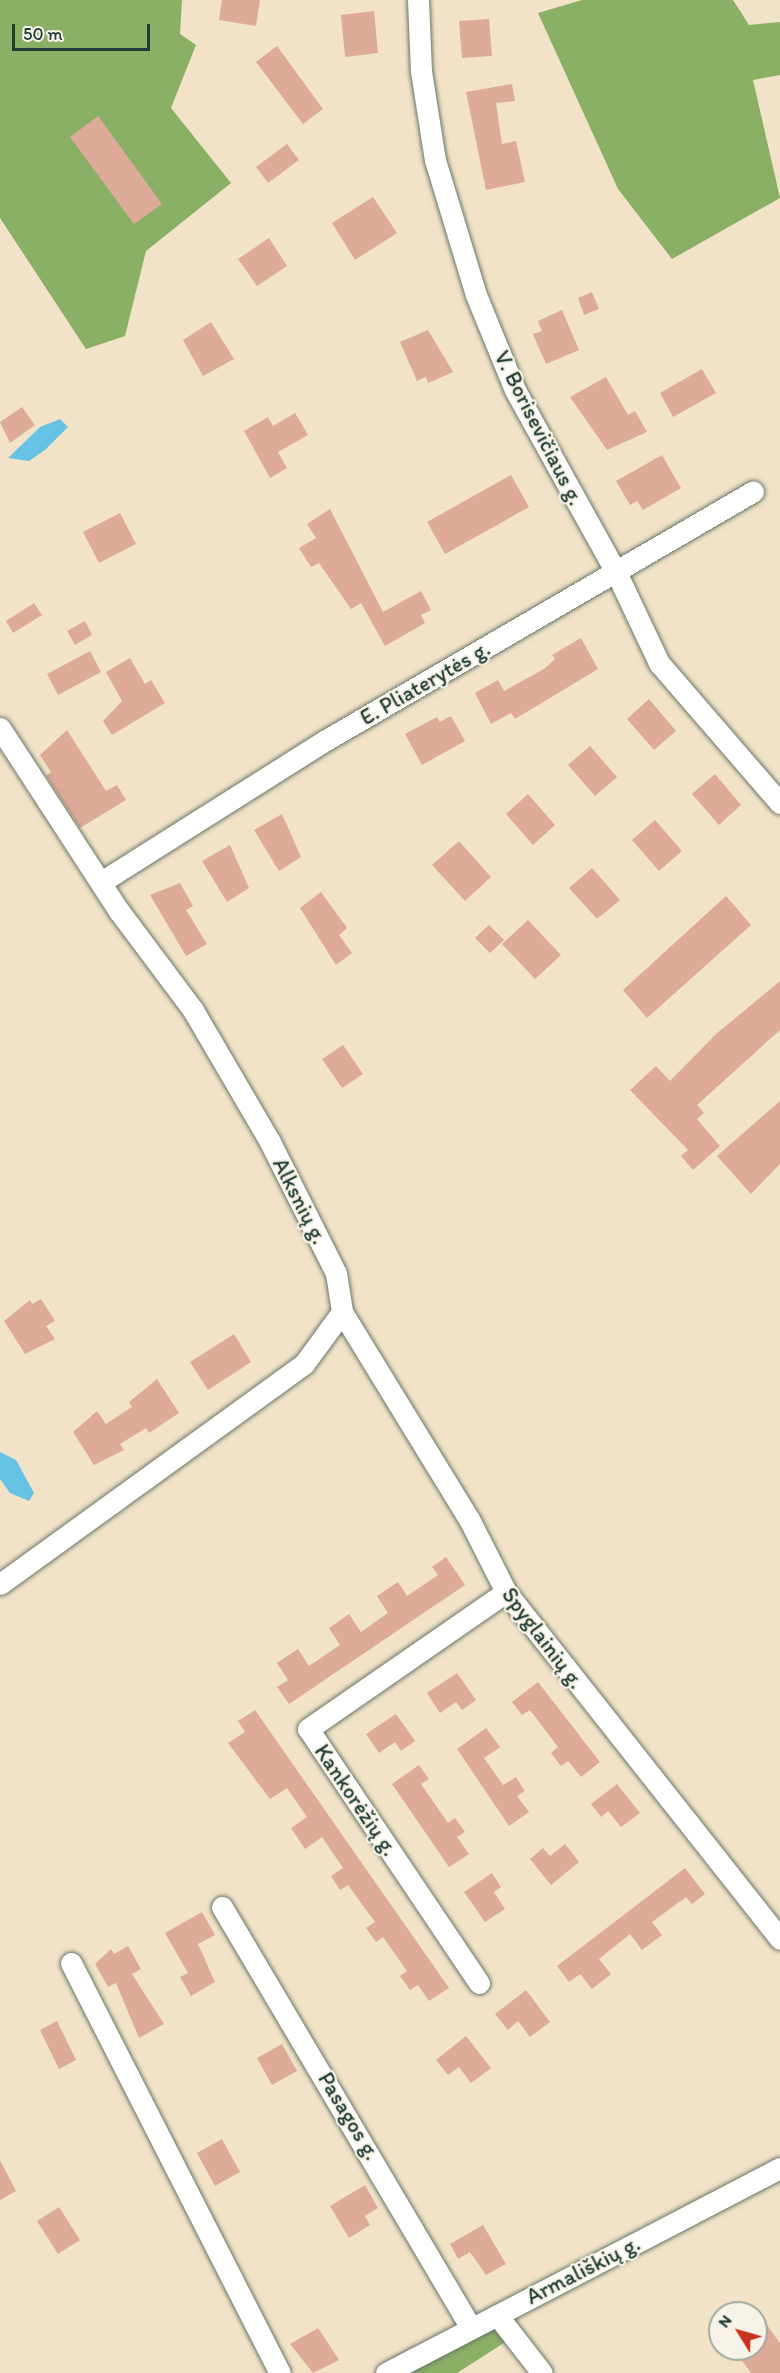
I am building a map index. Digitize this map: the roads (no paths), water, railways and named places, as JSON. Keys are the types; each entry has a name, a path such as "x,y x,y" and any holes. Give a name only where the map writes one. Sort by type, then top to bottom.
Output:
{"street":[{"name":"V. Borisevičiaus g.","path":"417,0 427,125 476,295 515,390 616,572 659,663 780,803"},
{"name":"E. Pliaterytės g.","path":"101,882 326,740 753,491"},
{"name":"Alksnių g.","path":"0,728 101,882 193,1010 268,1140 336,1273 342,1312"},
{"path":"0,1584 304,1364 342,1312"},
{"name":"Spyglainių g.","path":"342,1312 469,1519 506,1592 780,1940"},
{"name":"Kankorėžių g.","path":"479,1983 308,1729 506,1592"},
{"name":"Pasagos g.","path":"222,1907 471,2328"},
{"path":"71,1963 280,2373"},
{"name":"Armališkių g.","path":"386,2373 780,2168"},
{"path":"497,2314 542,2373"}],"water":[{"path":"60,419 68,427 45,450 29,461 8,458 40,427"},
{"path":"0,1452 16,1460 34,1493 29,1501 10,1493 0,1479"}]}
